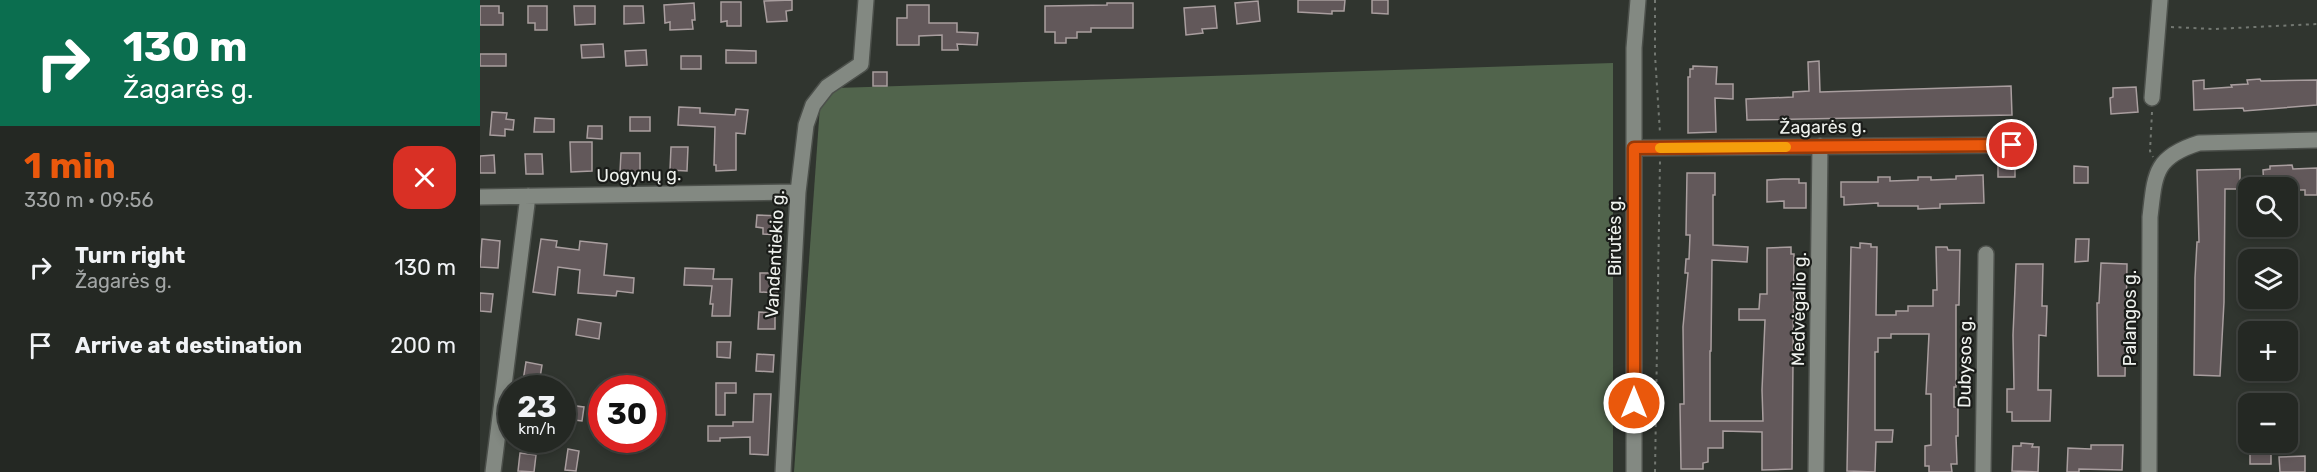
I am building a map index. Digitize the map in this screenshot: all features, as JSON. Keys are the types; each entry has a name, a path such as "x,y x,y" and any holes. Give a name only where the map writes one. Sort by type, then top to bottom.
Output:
{"street":[{"name":"Vandentiekio g.","path":"783,472 798,192 806,125 813,105 827,87 861,64 866,0"},
{"name":"Birutės g.","path":"1635,472 1634,48 1638,0"},
{"path":"2152,98 2160,0"},
{"path":"2160,166 2182,148 2199,143 2317,140"},
{"name":"Žagarės g.","path":"1634,148 2012,145"},
{"name":"Medvėgalio g.","path":"1816,472 1820,146"},
{"name":"Palangos g.","path":"2149,472 2150,217 2154,181 2160,166"},
{"name":"Uogynų g.","path":"480,197 798,192"},
{"path":"493,472 528,196"},
{"name":"Dubysos g.","path":"1983,472 1986,254"}],"path":[{"path":"1655,0 1655,55 1661,148 1655,472"},
{"path":"2159,25 2214,29 2317,24"},
{"path":"2152,98 2150,151 2160,166"}],"green space":[{"path":"1613,63 1613,472 794,472 820,106 836,88"}],"building":[{"path":"792,0 792,10 786,11 787,21 767,22 764,1"},
{"path":"1298,0 1345,0 1344,11 1332,11 1332,14 1298,12"},
{"path":"1372,0 1388,0 1388,14 1372,13"},
{"path":"1258,1 1260,21 1237,24 1235,3"},
{"path":"721,2 741,2 741,26 727,26 727,21 721,22"},
{"path":"694,3 693,29 670,30 670,22 665,23 664,5"},
{"path":"1107,3 1133,3 1133,28 1091,28 1091,32 1077,32 1077,38 1066,38 1066,43 1055,43 1055,32 1045,32 1045,6 1107,5"},
{"path":"907,5 929,5 929,23 957,23 957,32 978,33 977,45 957,44 958,50 942,50 942,35 919,36 919,45 897,45 897,18 907,18"},
{"path":"480,6 499,6 499,13 503,13 503,25 480,25"},
{"path":"528,6 547,6 547,30 535,30 535,23 528,23"},
{"path":"574,6 595,6 595,24 575,25"},
{"path":"624,6 643,6 644,23 624,24"},
{"path":"1215,6 1217,28 1202,29 1203,33 1186,35 1184,8"},
{"path":"603,44 604,57 582,58 581,45"},
{"path":"646,50 647,65 626,66 625,51"},
{"path":"726,50 756,51 756,63 726,63"},
{"path":"480,54 506,54 506,66 480,66"},
{"path":"681,56 701,56 701,69 681,69"},
{"path":"1819,61 1820,92 2011,86 2012,115 1747,120 1746,99 1793,97 1793,92 1809,91 1808,62"},
{"path":"1693,66 1717,67 1716,84 1733,84 1733,99 1715,98 1716,132 1688,133 1688,77 1690,77 1690,69 1693,69"},
{"path":"873,72 887,72 887,86 873,86"},
{"path":"2260,79 2261,81 2317,80 2317,105 2244,111 2243,108 2194,110 2193,81 2204,80 2204,89 2232,87 2231,85 2248,84 2247,80"},
{"path":"2136,87 2138,112 2111,114 2110,98 2113,97 2113,88"},
{"path":"679,107 700,108 700,113 735,115 736,109 748,110 745,134 736,133 736,170 716,171 716,165 714,165 715,127 678,125"},
{"path":"492,112 507,113 506,119 514,120 513,130 505,129 505,136 490,135"},
{"path":"630,117 650,117 650,131 630,131"},
{"path":"535,118 554,119 554,132 534,132"},
{"path":"588,126 602,126 602,139 587,138"},
{"path":"570,142 592,142 592,171 571,172"},
{"path":"671,147 688,147 687,171 670,170"},
{"path":"621,153 640,153 640,173 620,172"},
{"path":"525,154 542,154 543,174 526,174"},
{"path":"494,155 495,173 480,173 480,156"},
{"path":"1998,163 2015,163 2015,177 1998,177"},
{"path":"2292,165 2293,169 2317,168 2317,195 2305,195 2305,190 2298,190 2298,177 2263,177 2263,170 2270,169 2270,166"},
{"path":"2074,166 2088,167 2088,183 2074,183"},
{"path":"2240,169 2238,189 2225,189 2224,302 2220,376 2194,375 2195,278 2197,242 2199,242 2197,170"},
{"path":"1687,173 1715,173 1713,245 1748,247 1747,262 1712,260 1710,421 1763,421 1765,320 1739,320 1739,309 1759,309 1760,294 1767,294 1767,248 1791,247 1791,254 1794,254 1792,469 1762,470 1762,432 1723,431 1723,448 1708,448 1708,462 1703,463 1703,469 1681,469 1680,404 1684,404 1683,327 1688,273 1685,273 1686,259 1689,259 1690,235 1686,235"},
{"path":"1983,175 1984,203 1940,204 1940,208 1918,209 1918,206 1878,206 1878,203 1844,205 1844,197 1841,197 1841,182 1878,182 1878,177 1890,177 1890,181 1918,180 1918,177 1931,177 1931,180 1956,179 1956,176"},
{"path":"1799,179 1799,183 1806,183 1806,208 1784,208 1784,201 1767,202 1767,180"},
{"path":"757,215 782,216 781,235 763,234 763,228 756,227"},
{"path":"482,239 500,241 498,268 480,267"},
{"path":"541,239 557,241 556,247 579,250 580,241 607,244 604,275 634,278 633,293 617,291 616,296 578,293 580,270 558,267 555,295 533,292"},
{"path":"2076,239 2089,239 2088,261 2075,262"},
{"path":"1860,243 1877,247 1876,315 1896,315 1896,311 1908,311 1908,306 1933,306 1933,290 1937,290 1936,247 1960,250 1959,305 1956,305 1956,387 1954,387 1954,407 1958,407 1957,464 1951,464 1952,472 1929,472 1929,466 1925,466 1925,446 1931,445 1931,394 1926,394 1929,334 1891,334 1891,338 1878,338 1878,352 1875,352 1875,430 1893,430 1892,442 1876,442 1875,472 1847,471 1851,247 1860,248"},
{"path":"2101,263 2127,264 2125,376 2098,376 2097,303 2099,303"},
{"path":"2016,264 2043,264 2042,306 2047,306 2046,336 2039,335 2038,390 2051,390 2050,421 2012,421 2012,412 2007,412 2007,389 2014,389 2013,335"},
{"path":"685,268 714,269 713,279 732,279 730,316 712,316 713,304 710,304 712,286 684,285"},
{"path":"760,273 778,273 777,293 760,292"},
{"path":"480,293 493,294 491,312 480,311"},
{"path":"759,312 775,313 775,329 758,329"},
{"path":"578,319 601,323 599,339 576,335"},
{"path":"717,342 731,342 730,358 717,357"},
{"path":"757,354 774,355 773,372 756,371"},
{"path":"526,362 542,365 540,375 524,375"},
{"path":"716,383 736,383 736,393 725,393 725,415 716,415"},
{"path":"754,394 771,394 768,455 750,454 750,437 720,438 720,441 708,441 708,426 733,426 733,422 753,422"},
{"path":"576,406 584,407 582,421 576,420"},
{"path":"2021,443 2039,447 2038,472 2012,471 2013,446 2021,446"},
{"path":"2091,445 2123,445 2122,470 2079,469 2079,472 2067,472 2068,448 2091,449"},
{"path":"579,451 576,471 565,470 567,453"},
{"path":"520,453 536,455 534,472 518,471"},
{"path":"2250,453 2271,453 2271,464 2250,464"},
{"path":"2305,456 2305,472 2280,472 2279,457"}],"slow traffic":[{"path":"1660,148 1786,147"}],"route":[{"path":"1634,403 1634,148 2012,145"}]}
